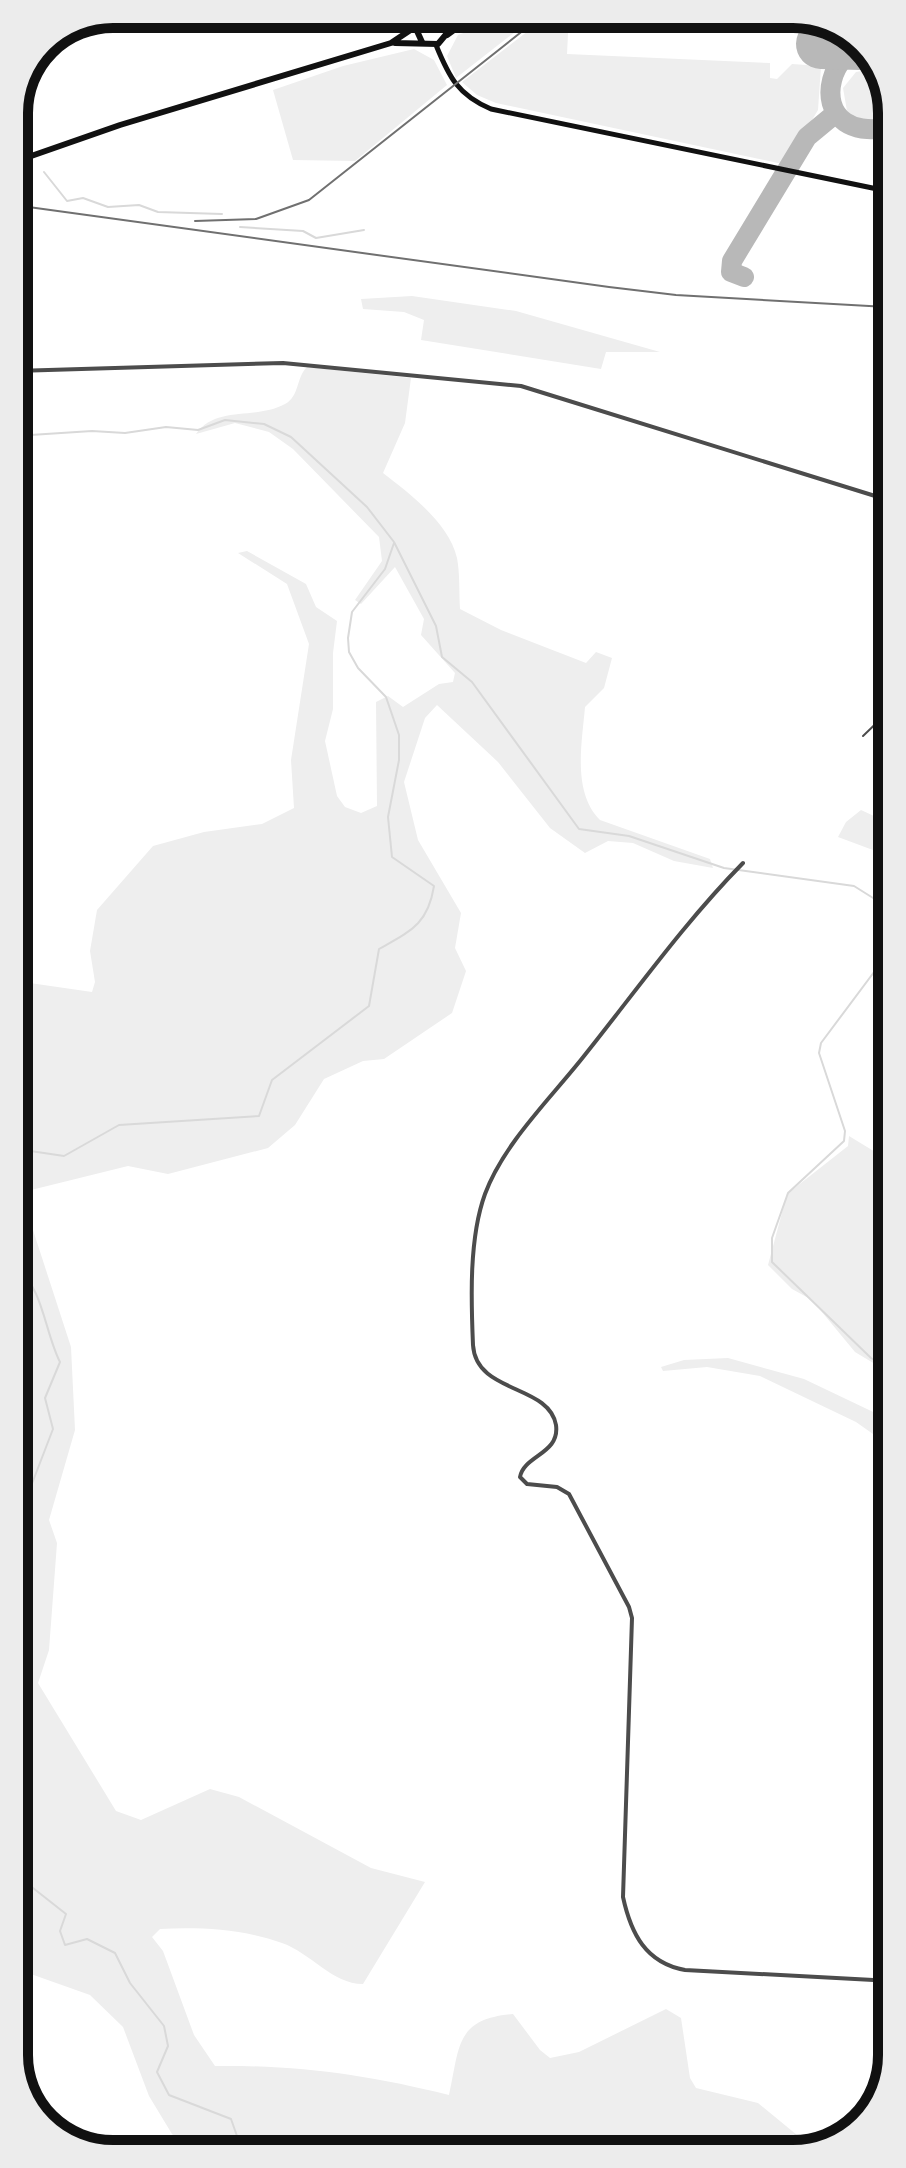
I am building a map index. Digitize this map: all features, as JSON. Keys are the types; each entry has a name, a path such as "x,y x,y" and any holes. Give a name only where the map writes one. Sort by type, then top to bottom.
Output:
{"main road":[{"path":"391,43 414,28"},
{"path":"419,28 422,42"},
{"path":"445,28 447,35"},
{"path":"436,45 457,28"},
{"path":"28,157 120,125 391,43 436,45"},
{"path":"436,45 449,77 459,91 491,109 878,189"}],"street":[{"path":"28,371 283,363 521,386 878,497"},
{"path":"743,863 677,936 531,1123 491,1180 483,1202 477,1237 473,1297 474,1356 485,1373 531,1398 552,1416 556,1430 553,1443 524,1467 520,1477 527,1484 557,1487 569,1494 629,1607 632,1618 623,1897 628,1919 643,1947 666,1966 685,1970 878,1980"}],"lane":[{"path":"863,736 878,722"}],"shaded area":[{"path":"477,28 520,28 456,78 447,56 458,35"},
{"path":"532,28 568,28 567,54 770,63 770,78 777,79 792,64 821,66 818,110 787,162 778,163 496,103 477,95 462,82"},
{"path":"414,49 434,60 447,85 355,161 293,160 273,90 343,66"},
{"path":"866,70 869,75 876,96 878,123 859,122 847,111 843,88 856,72"},
{"path":"412,296 516,311 660,352 606,352 601,369 421,340 424,320 404,312 363,309 361,299"},
{"path":"307,367 411,378 405,423 383,473 427,510 453,545 457,558 460,609 501,630 586,663 596,652 612,658 604,688 585,707 581,766 585,796 591,809 600,820 710,859 713,868 674,861 633,843 608,841 585,853 550,828 498,762 437,705 425,718 404,782 418,840 461,913 455,948 466,971 452,1013 384,1059 363,1061 324,1079 295,1125 268,1148 168,1174 128,1166 28,1191 28,983 92,992 95,982 90,951 97,910 153,846 204,832 262,824 294,808 291,760 309,644 287,584 238,553 247,551 306,584 316,607 337,621 333,653 333,709 325,741 337,796 345,807 361,813 377,806 376,702 388,696 403,707 439,684 453,682 455,673 421,635 424,619 395,567 361,604 355,600 382,561 379,537 293,449 269,432 235,423 196,434 214,419 274,409 285,404 293,396"},
{"path":"861,810 878,818 878,852 838,837 846,822"},
{"path":"849,1136 878,1154 878,1366 855,1352 812,1300 792,1289 768,1265 787,1194 848,1146"},
{"path":"28,1198 32,1227 71,1347 75,1430 49,1520 57,1543 49,1650 38,1683 116,1811 141,1820 210,1789 239,1797 371,1868 425,1882 363,1984 341,1979 293,1948 267,1938 221,1930 160,1929 152,1937 163,1951 194,2035 215,2066 276,2067 333,2073 449,2095 463,2038 480,2022 513,2014 540,2050 550,2058 579,2052 666,2009 681,2018 690,2078 696,2088 758,2103 802,2139 178,2140 149,2096 123,2027 90,1995 28,1973"},
{"path":"728,1358 804,1379 878,1414 878,1438 856,1422 760,1376 707,1367 663,1371 661,1367 684,1360"}],"waterway":[{"path":"44,172 67,201 83,198 108,207 139,205 158,212 222,214"},
{"path":"240,227 303,231 316,238 364,230"},
{"path":"28,435 92,431 125,433 166,427 198,430 225,420 264,424 291,437 367,507 394,542 436,626 442,657 472,682 579,829 629,836 724,868 854,886 878,901"},
{"path":"28,1151 64,1156 119,1125 259,1116 272,1080 369,1006 379,949 416,925 427,909 434,886 392,857 388,817 399,760 399,735 386,697 358,668 349,652 352,612 385,569 394,543"},
{"path":"878,967 821,1043 819,1053 845,1131 844,1141 788,1193 772,1238 772,1262 878,1362"},
{"path":"28,1280 60,1362 45,1398 53,1429 28,1494"},
{"path":"28,1884 66,1914 60,1931 65,1945 87,1939 115,1953 130,1983 164,2026 168,2046 157,2072 169,2095 231,2119 238,2140"}],"taxiway":[{"path":"851,52 836,69 830,92 832,103 837,114 850,125 878,129"},
{"path":"744,277 731,272 732,261 807,137 836,113"}],"runway":[{"path":"821,44 843,45"}],"railway":[{"path":"195,221 256,219 309,200 526,28"},
{"path":"28,207 676,295 878,306"}]}
